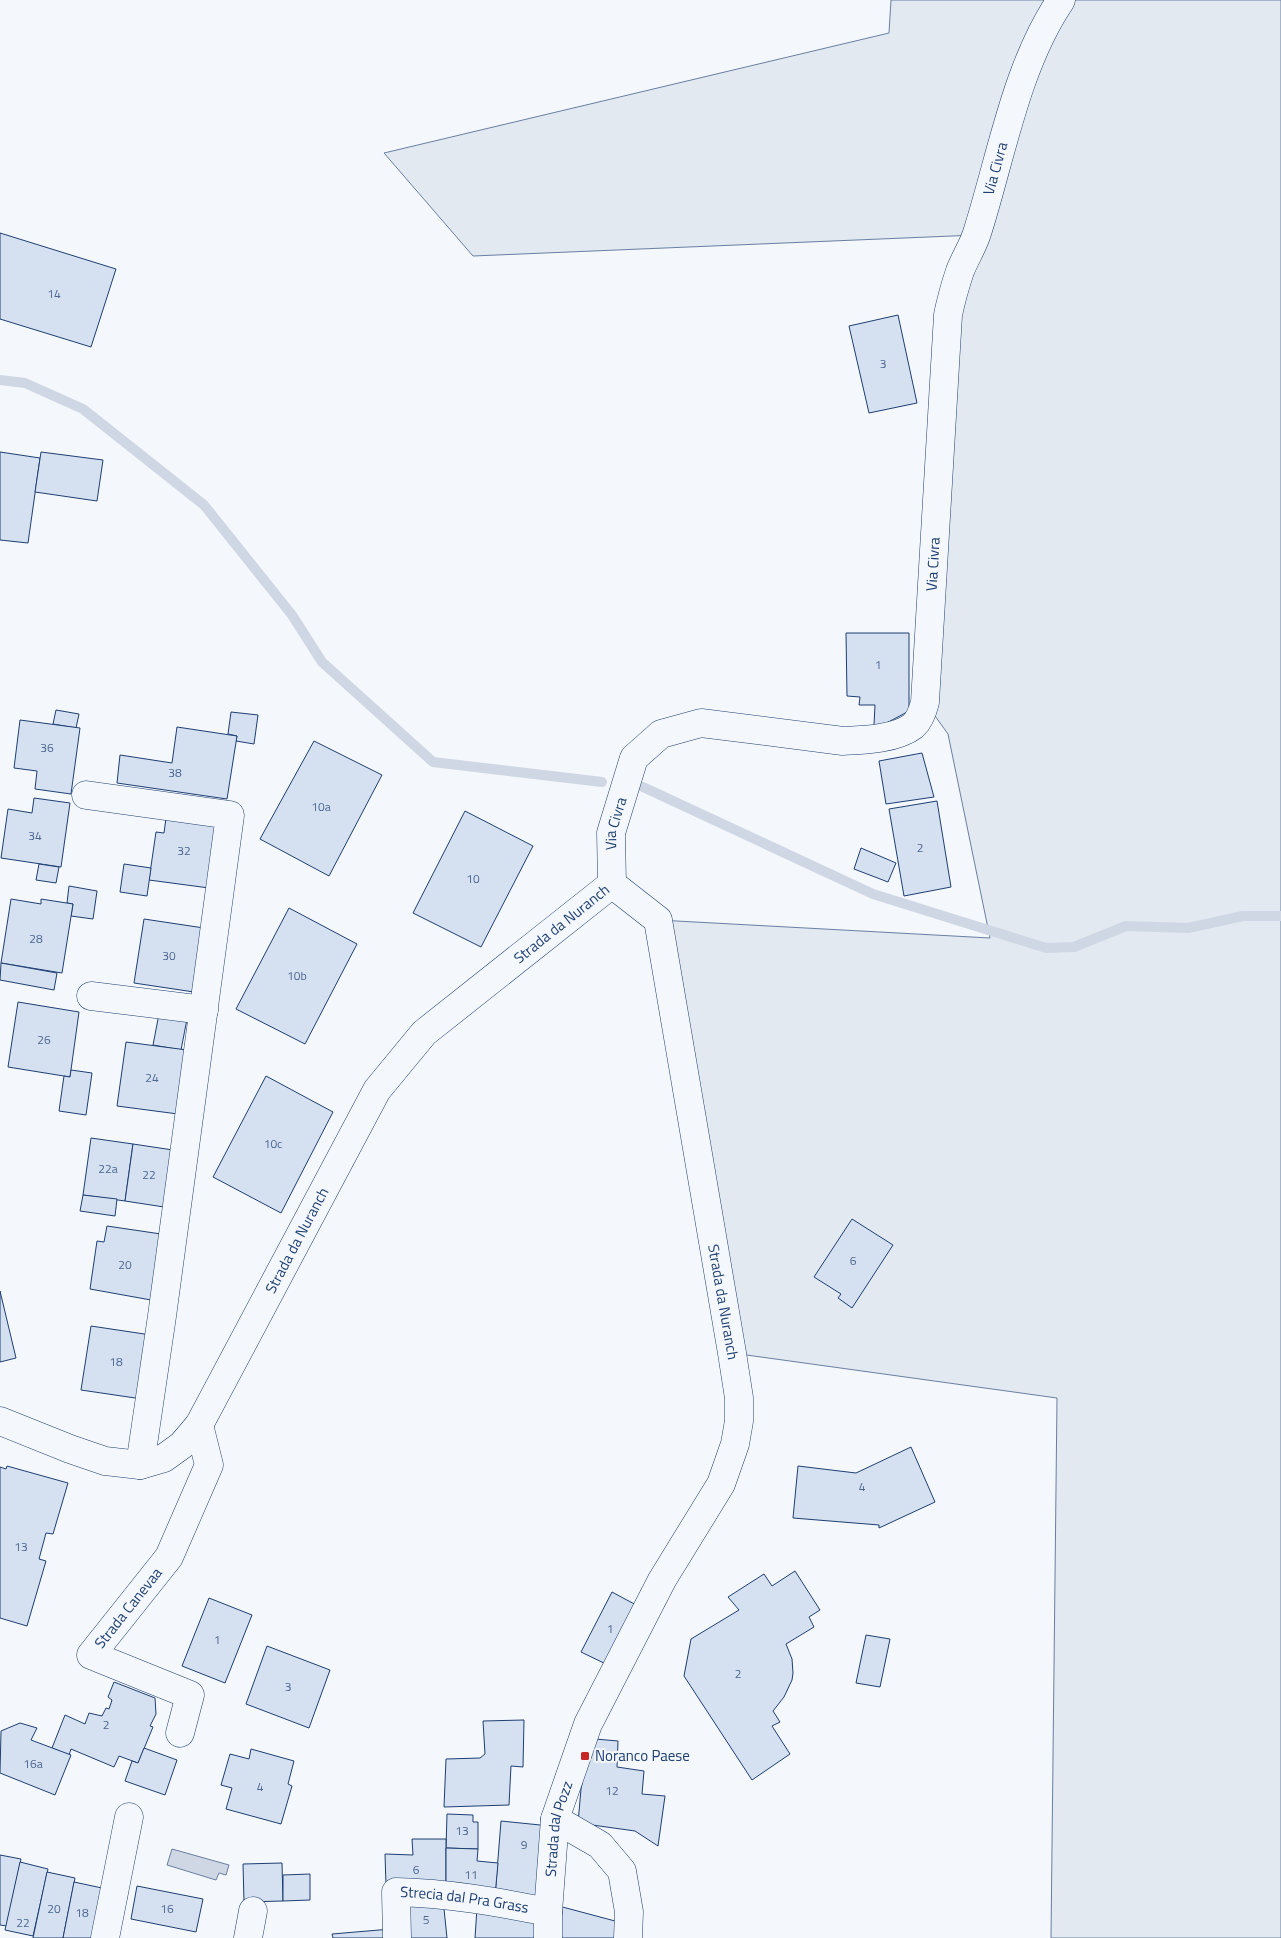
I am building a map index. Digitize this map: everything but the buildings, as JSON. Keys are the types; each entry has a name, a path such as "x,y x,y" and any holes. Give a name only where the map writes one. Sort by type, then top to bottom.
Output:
{"street":[{"name":"Via Civra","path":"612,884 611,833 634,758 661,734 701,723 843,741 865,740 890,736 913,726 921,715 926,702 948,315 960,271 976,235 1008,124 1028,66 1050,16 1061,0"},
{"path":"86,795 230,815 140,1465"},
{"name":"Strada da Nuranch","path":"0,1421 105,1461 140,1465 164,1458 182,1445 199,1425 377,1090 424,1033 612,884 658,920 732,1353 739,1398 739,1421 735,1444 721,1484 662,1580 588,1724"},
{"path":"91,996 204,1010"},
{"name":"Strada Canevaa","path":"180,1733 190,1695 90,1654 169,1557 209,1465 199,1425"},
{"name":"Strada dal Pozz","path":"548,1925 556,1819 588,1724"},
{"path":"105,1938 129,1817"},
{"path":"556,1819 600,1845 622,1871 629,1912 628,1938"},
{"name":"Strecia dal Pra Grass","path":"397,1938 396,1892 435,1893 500,1902 548,1925"},
{"path":"248,1938 252,1911"}],"shaded area":[{"path":"891,0 1281,0 1281,1938 1051,1938 1057,1398 732,1353 658,920 990,938 948,734 925,702 948,315 976,235 473,256 384,153 889,33"},
{"path":"172,1849 229,1865 226,1875 219,1873 216,1880 167,1865"}],"waterway":[{"path":"0,380 25,383 83,409 204,505 292,615 322,662 433,762 602,782"},
{"path":"643,787 873,894 1046,948 1074,947 1126,926 1188,928 1243,916 1281,916"}],"place":[{"name":"Noranco Paese","path":"585,1756"}]}
